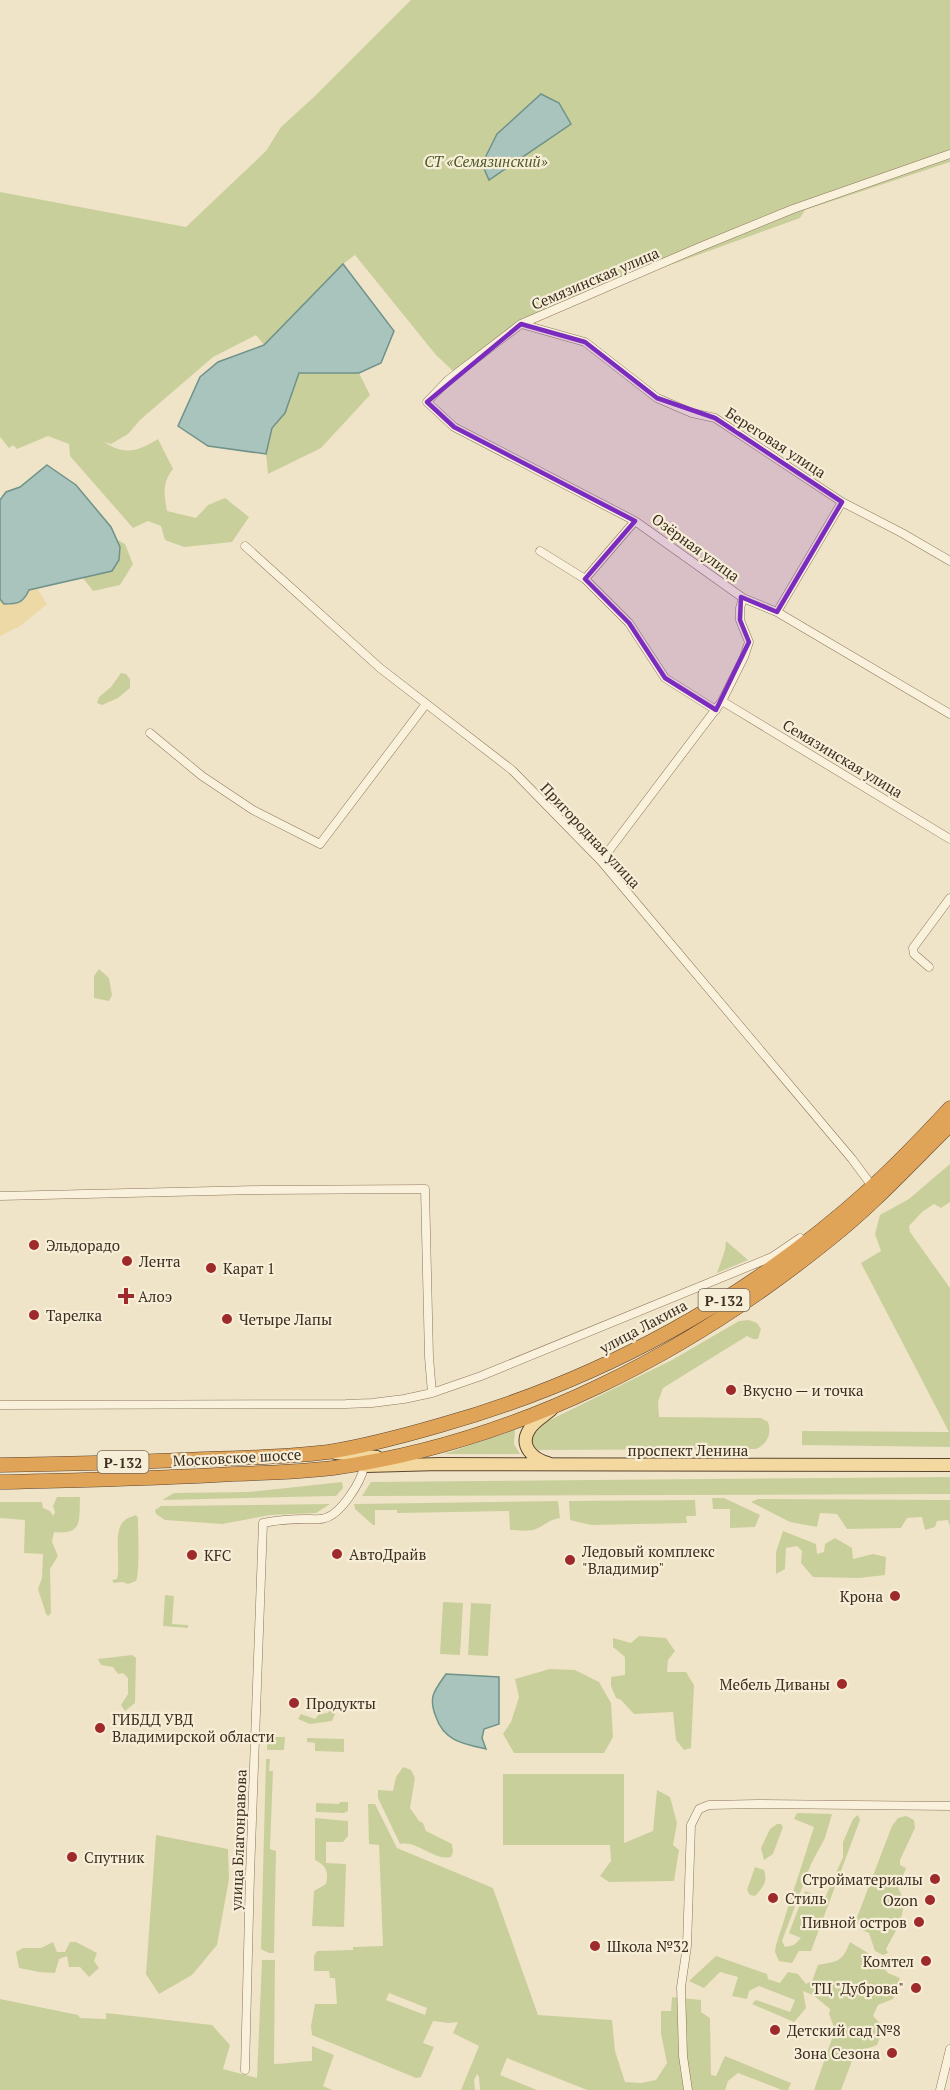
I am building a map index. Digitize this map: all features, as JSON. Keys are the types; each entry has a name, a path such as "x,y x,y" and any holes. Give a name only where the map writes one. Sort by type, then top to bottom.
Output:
{"highway":[{"name":"улица Лакина","path":"326,1452 364,1445 477,1415 567,1381 664,1336 721,1302 776,1265 872,1186 950,1108"},
{"name":"улица Лакина","path":"332,1468 385,1458 485,1432 554,1407 686,1341 763,1290 841,1229 950,1125"},
{"name":"Московское шоссе","path":"0,1465 149,1462 326,1452"},
{"name":"Московское шоссе","path":"0,1482 149,1479 332,1468"}],"main road":[{"path":"554,1407 532,1426 526,1442 530,1453 535,1458 558,1465"},
{"path":"438,1426 424,1438 421,1449 424,1459 440,1464"},
{"path":"365,1462 438,1426"},
{"name":"проспект Ленина","path":"326,1452 365,1462 426,1464 950,1465"},
{"name":"проспект Ленина","path":"385,1458 426,1464"}],"street":[{"name":"Семязинская улица","path":"427,402 448,380 521,324 793,209 950,154"},
{"name":"Береговая улица","path":"521,324 585,342 657,398 692,413 715,418 842,502 950,561"},
{"name":"Озёрная улица","path":"427,402 454,427 635,520 743,598 777,612 950,714"},
{"path":"777,612 842,502"},
{"path":"585,579 635,520"},
{"name":"Пригородная улица","path":"245,546 380,668 512,770 601,861 852,1159 872,1186"},
{"path":"540,551 585,579 629,623 665,678 716,710"},
{"path":"601,861 722,701 749,642 740,620 743,598"},
{"name":"Семязинская улица","path":"722,701 950,839"},
{"path":"150,733 202,776 253,810 320,844 426,704"},
{"path":"929,967 914,954 913,948 950,898"},
{"path":"0,1196 250,1190 425,1189 432,1393"},
{"path":"0,1405 355,1404 387,1402 432,1393 507,1366 772,1257 828,1223"},
{"name":"улица Благонравова","path":"245,2070 263,1523 326,1518 347,1500 360,1480 365,1462"},
{"path":"688,2090 683,2056 681,1987 687,1946 692,1825 699,1809 709,1805 765,1804 950,1806"},
{"path":"940,2090 950,2049"}],"highlighted area":[{"path":"521,324 585,342 657,398 715,418 842,502 777,612 741,597 740,620 749,642 716,710 665,678 629,623 585,579 635,521 454,427 427,402"}],"green space":[{"name":"СТ «Семязинский»","path":"411,0 950,0 950,162 805,210 800,218 521,319 453,371 436,355 355,255 343,264 264,345 256,335 213,357 140,420 128,434 111,444 104,442 118,449 131,450 158,439 173,469 167,479 165,489 167,511 196,518 208,505 225,498 249,517 232,542 184,547 165,540 161,526 148,521 133,528 70,456 69,444 48,436 17,449 13,445 9,448 0,437 0,192 186,227 266,151 281,127"},
{"path":"299,373 359,373 370,395 321,448 268,474 266,454 272,428 285,413"},
{"path":"116,539 125,544 133,564 120,585 93,591 83,578 112,571 119,555"},
{"path":"121,673 126,674 130,679 130,688 118,698 102,705 97,703 99,697 111,687"},
{"path":"99,969 109,978 112,995 109,1001 94,998 94,976"},
{"path":"950,1164 950,1202 941,1208 934,1204 922,1212 909,1226 910,1232 950,1288 950,1447 802,1445 802,1431 949,1432 861,1263 881,1251 875,1234 880,1215 909,1199"},
{"path":"726,1241 748,1260 717,1273 725,1250"},
{"path":"749,1320 757,1323 761,1329 758,1339 747,1336 663,1388 658,1402 659,1417 761,1418 768,1422 769,1431 768,1438 760,1447 756,1449 538,1450 531,1443 536,1430 548,1421 672,1360 739,1321"},
{"path":"515,1430 514,1444 520,1454 444,1454"},
{"path":"950,1477 950,1494 362,1496 371,1482"},
{"path":"342,1482 343,1488 336,1496 162,1500 174,1493 249,1492"},
{"path":"57,1497 80,1497 80,1513 75,1529 54,1532 52,1542 58,1556 50,1569 51,1613 48,1616 38,1589 42,1578 43,1554 24,1553 25,1520 0,1518 0,1502 42,1502 43,1508 50,1511 53,1516 55,1512 53,1506"},
{"path":"712,1498 724,1498 760,1515 755,1527 730,1528 730,1509 713,1509"},
{"path":"758,1499 950,1500 950,1526 948,1520 937,1521 935,1527 925,1530 922,1517 907,1518 901,1528 847,1529 837,1514 820,1513 817,1527 790,1522 751,1502"},
{"path":"695,1500 696,1516 686,1516 687,1523 591,1525 570,1520 569,1501"},
{"path":"558,1501 560,1518 527,1531 510,1530 509,1511 397,1513 397,1510 375,1510 375,1525 373,1525 355,1509 354,1504"},
{"path":"330,1504 316,1513 270,1515 222,1524 165,1520 156,1514 155,1510 161,1506"},
{"path":"136,1515 138,1518 138,1570 136,1581 128,1584 114,1583 112,1580 117,1579 118,1573 118,1533 123,1522"},
{"path":"783,1531 816,1544 817,1554 824,1552 825,1544 835,1538 852,1548 853,1559 873,1554 886,1557 885,1575 859,1578 813,1577 801,1563 802,1551 797,1546 786,1548 785,1569 776,1574 776,1552"},
{"path":"165,1595 174,1596 172,1624 188,1625 188,1628 163,1626"},
{"path":"443,1602 463,1603 460,1655 440,1654"},
{"path":"471,1603 491,1604 488,1656 468,1655"},
{"path":"639,1636 666,1638 675,1651 668,1660 667,1672 686,1672 694,1685 691,1748 684,1750 676,1740 673,1712 634,1714 621,1700 616,1698 611,1686 611,1677 625,1675 625,1657 613,1647 613,1638 631,1643"},
{"path":"132,1655 136,1658 135,1703 125,1711 121,1705 128,1694 128,1678 123,1673 118,1674 113,1667 101,1665 98,1659"},
{"path":"550,1669 575,1670 599,1682 611,1703 613,1737 604,1753 514,1753 503,1734 511,1722 519,1697 515,1679"},
{"path":"331,1705 335,1714 332,1721 310,1724 298,1719 301,1714 315,1719 319,1714 328,1713"},
{"path":"267,1737 285,1737 284,1750 267,1750"},
{"path":"307,1738 344,1739 344,1752 315,1751 315,1743 307,1742"},
{"path":"266,1759 270,1759 269,1771 273,1771 270,1849 276,1851 274,1953 261,1949"},
{"path":"403,1767 411,1770 415,1778 410,1808 423,1823 426,1831 452,1844 451,1857 438,1856 413,1845 400,1844 378,1798 378,1790 393,1791 396,1777"},
{"path":"503,1774 624,1774 624,1843 653,1831 657,1790 670,1797 677,1823 673,1845 679,1850 674,1881 609,1882 600,1876 611,1861 610,1845 503,1845"},
{"path":"348,1802 348,1811 344,1813 316,1812 316,1803 339,1804"},
{"path":"368,1804 375,1804 397,1848 493,1888 538,2015 612,2020 615,2051 625,2082 641,2083 656,2080 667,2063 661,2034 661,2011 671,2011 672,1997 701,2000 701,2012 710,2018 711,2075 716,2076 725,2056 791,2083 788,2090 782,2090 738,2073 728,2081 725,2090 587,2090 507,2058 500,2075 537,2090 480,2090 477,2074 474,2080 475,2090 461,2090 479,2046 453,2033 458,2022 433,2021 423,2043 434,2047 421,2077 416,2078 312,2035 311,2026 315,2004 337,2004 335,1978 330,1978 329,1971 314,1971 314,1956 317,1951 383,1946 379,1845 369,1844","holes":["389,1993 427,2008 425,2015 386,2000"]},
{"path":"797,1813 832,1814 825,1838 811,1864 782,1941 785,1947 794,1945 801,1938 789,1933 805,1891 824,1898 821,1907 843,1857 843,1842 853,1819 858,1815 860,1820 811,1951 799,1951 792,1963 779,1961 775,1952 776,1945 814,1827 794,1819"},
{"path":"906,1816 914,1820 915,1828 900,1860 900,1865 906,1868 898,1888 902,1896 903,1912 886,1949 888,1953 883,1955 875,1951 869,1933 860,1929 856,1920 892,1826 898,1818"},
{"path":"315,1818 348,1821 348,1836 343,1842 326,1842 326,1863 346,1864 344,1927 312,1926 314,1891 326,1884 327,1876 322,1864 315,1860"},
{"path":"777,1824 783,1827 773,1854 764,1860 761,1848 770,1829"},
{"path":"156,1835 228,1849 229,1879 217,1945 192,1975 159,1994 146,1974"},
{"path":"755,1867 764,1870 765,1881 755,1896 750,1895 747,1890"},
{"path":"53,1942 57,1952 65,1952 70,1942 76,1942 97,1953 94,1961 99,1968 89,1977 80,1967 69,1967 67,1956 59,1959 55,1973 19,1968 16,1952 23,1948 41,1948"},
{"path":"850,1942 876,1958 888,1973 900,1978 893,1999 878,2005 873,2016 884,2027 877,2045 855,2053 841,2090 814,2090 835,2030 829,2014 830,2009 813,1995 803,1991 806,2008 794,2022 752,2004 756,2000 790,2012 795,2000 759,1986 749,1991 747,1999 732,1996 738,1977 720,1972 704,1988 689,1981 716,1956 767,1974 768,1979 780,1983 788,1972 798,1974 806,1984 812,1981 818,1965 839,1960"},
{"path":"262,1960 275,1960 274,2064 312,2061 312,2046 334,2055 323,2086 332,2090 0,2090 0,1999 78,2015 80,2018 106,2019 106,2013 212,2025 230,2045 223,2069 257,2078"}],"sand":[{"path":"37,588 47,604 20,626 0,636 0,599 4,604 24,600 29,590"}],"water":[{"path":"541,94 559,103 571,124 489,180 482,164 497,134"},
{"path":"343,264 394,331 381,363 359,373 299,373 285,413 272,428 266,454 208,446 178,426 200,377 218,362 264,345"},
{"path":"47,465 76,485 111,527 120,547 119,560 112,571 29,590 20,602 4,604 0,599 0,500 6,492 20,487"},
{"path":"446,1674 499,1677 499,1724 484,1729 482,1738 486,1749 456,1740 440,1725 432,1699"}],"place":[{"name":"Эльдорадо","path":"34,1245"},
{"name":"Лента","path":"127,1261"},
{"name":"Карат 1","path":"211,1268"},
{"name":"Алоэ","path":"126,1296"},
{"name":"Тарелка","path":"34,1315"},
{"name":"Четыре Лапы","path":"227,1319"},
{"name":"Вкусно — и точка","path":"731,1390"},
{"name":"АвтоДрайв","path":"337,1554"},
{"name":"KFC","path":"192,1555"},
{"name":"Ледовый комплекс \"Владимир\"","path":"570,1560"},
{"name":"Крона","path":"895,1596"},
{"name":"Мебель Диваны","path":"842,1684"},
{"name":"Продукты","path":"294,1703"},
{"name":"ГИБДД УВД Владимирской области","path":"100,1728"},
{"name":"Спутник","path":"72,1857"},
{"name":"Стройматериалы","path":"935,1879"},
{"name":"Стиль","path":"773,1898"},
{"name":"Ozon","path":"930,1900"},
{"name":"Пивной остров","path":"919,1922"},
{"name":"Школа №32","path":"595,1946"},
{"name":"Комтел","path":"926,1961"},
{"name":"ТЦ \"Дуброва\"","path":"916,1988"},
{"name":"Детский сад №8","path":"775,2030"},
{"name":"Зона Сезона","path":"892,2053"}]}
